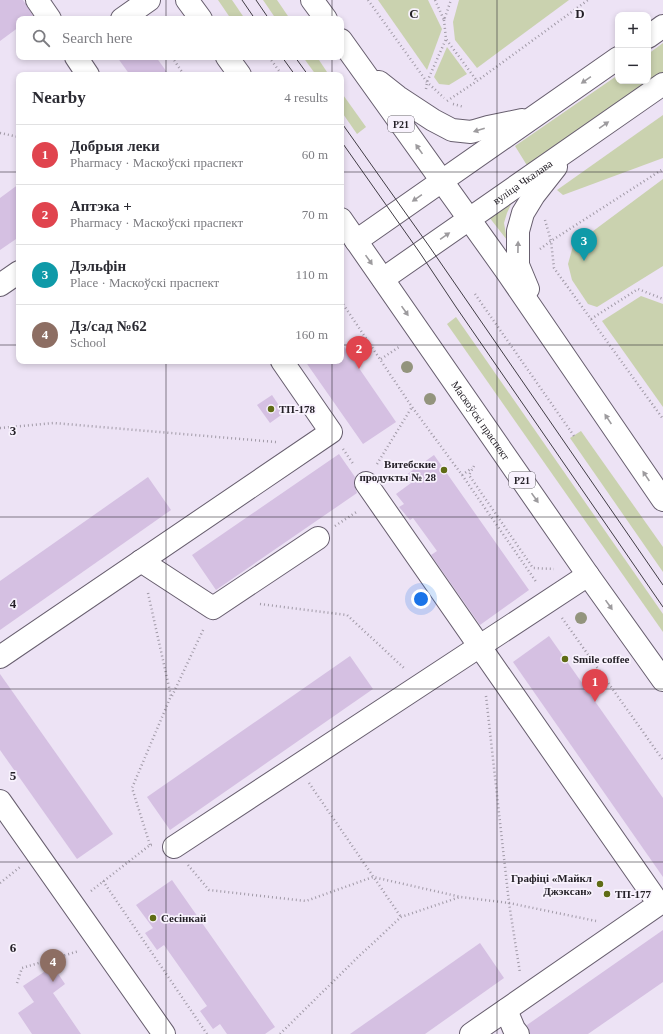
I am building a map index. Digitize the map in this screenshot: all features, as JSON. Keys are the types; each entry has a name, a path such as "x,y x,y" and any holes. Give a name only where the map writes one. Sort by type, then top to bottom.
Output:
{"main road":[{"path":"36,0 48,16"},
{"path":"126,16 149,0"},
{"path":"187,0 199,16"},
{"path":"312,0 324,16"},
{"path":"651,35 663,26"},
{"name":"Р21","path":"344,44 507,272 663,500"},
{"path":"78,60 86,72"},
{"path":"229,60 238,72"},
{"path":"356,241 615,60"},
{"path":"360,67 398,97 452,130 471,132 488,127 530,119"},
{"name":"вуліца Чкалава","path":"382,279 663,84"},
{"path":"542,323 518,265 518,231 523,213 534,195 572,147"},
{"name":"Маскоўскі праспект","path":"344,223 588,575 663,680"},
{"path":"0,285 16,274"},
{"path":"0,657 312,445 333,436 284,364"},
{"path":"371,490 658,904 471,1034"},
{"path":"141,561 219,604 318,538"},
{"path":"174,847 588,575"},
{"path":"0,801 164,1034"},
{"path":"506,1010 514,1029 518,1034"}],"path":[{"path":"368,0 427,82 447,101 477,81 588,0"},
{"path":"425,94 427,82 446,39 444,20 435,0"},
{"path":"444,20 451,0"},
{"path":"446,39 477,81"},
{"path":"174,60 182,72"},
{"path":"271,60 280,72"},
{"path":"0,133 16,136"},
{"path":"539,250 663,169"},
{"path":"543,213 552,241 554,268 663,419"},
{"path":"591,319 638,289 663,299"},
{"path":"475,294 574,436"},
{"path":"318,538 371,490 412,407 344,305"},
{"path":"381,359 399,347"},
{"path":"0,428 54,423 312,445"},
{"path":"333,436 371,490"},
{"path":"462,475 474,466 469,475 533,568 554,569"},
{"path":"141,561 171,696"},
{"path":"150,845 132,788 171,696 219,604 347,615 422,684"},
{"path":"486,693 509,903 524,997"},
{"path":"298,766 401,917"},
{"path":"73,904 150,845 174,847 209,890 306,901 373,877 461,897 509,903 600,922"},
{"path":"0,882 24,864"},
{"path":"104,881 207,1034"},
{"path":"280,1034 401,917 461,897"},
{"path":"17,982 22,968 82,950"}],"green space":[{"path":"218,0 232,0 243,16 229,16"},
{"path":"263,0 277,0 288,16 274,16"},
{"path":"378,0 428,0 442,29 427,70"},
{"path":"459,0 569,0 477,68 455,40 453,22"},
{"path":"663,43 663,74 651,82 651,52"},
{"path":"447,47 467,74 449,85 439,84 434,77"},
{"path":"305,60 319,60 327,72 314,72"},
{"path":"615,77 615,84 648,84 528,167 515,146"},
{"path":"344,96 366,127 357,134 344,115"},
{"path":"663,115 663,158 563,195 557,190"},
{"path":"663,179 663,266 597,307 588,304 572,280 568,264 573,246"},
{"path":"514,198 504,223 507,240 489,217"},
{"path":"641,296 663,304 663,407 602,321"},
{"path":"456,317 663,614 663,632 447,324"},
{"path":"581,431 663,547 663,572 570,438"}],"building":[{"path":"0,0 23,0 33,16 16,16 16,29 0,41"},
{"path":"119,60 158,60 167,72 128,72"},
{"path":"16,186 16,239 0,250 0,198"},
{"path":"344,346 396,422 363,444 307,364 344,364"},
{"name":"ТП-178","path":"272,395 284,413 270,423 257,405"},
{"path":"339,454 355,477 354,484 357,493 216,590 192,555"},
{"path":"434,455 529,590 480,625 431,555 437,551 413,518 410,520 399,507 404,504 396,494 411,483 406,475"},
{"path":"148,477 171,510 0,630 0,581"},
{"path":"549,636 663,798 663,877 513,662"},
{"path":"350,656 373,689 170,830 147,797"},
{"path":"0,674 113,834 77,859 0,750"},
{"path":"172,880 275,1027 265,1034 227,1034 220,1024 213,1029 200,1011 207,1006 164,945 157,950 145,933 153,928 136,905"},
{"path":"663,930 663,982 588,1034 530,1034 527,1025"},
{"path":"480,943 504,978 425,1034 350,1034"},
{"path":"53,966 65,984 53,993 81,1034 32,1034 18,1013 34,1002 23,986"}],"tram line":[{"path":"242,0 253,16"},
{"path":"256,0 267,16"},
{"path":"284,60 293,72"},
{"path":"297,60 306,72"},
{"path":"344,126 429,246 663,585"},
{"path":"344,145 420,253 663,607"}],"place":[{"name":"Дэльфін","path":"584,261"},
{"name":"Аптэка +","path":"359,369"},
{"name":"ТП-178","path":"271,409"},
{"name":"Витебские продукты № 28","path":"444,470"},
{"name":"Smile coffee","path":"565,659"},
{"name":"Добрыя леки","path":"595,702"},
{"name":"Графіці «Майкл Джэксан»","path":"600,884"},
{"name":"ТП-177","path":"607,894"},
{"name":"Сесінкай","path":"153,918"},
{"name":"Дз/сад №62","path":"53,982"}]}
